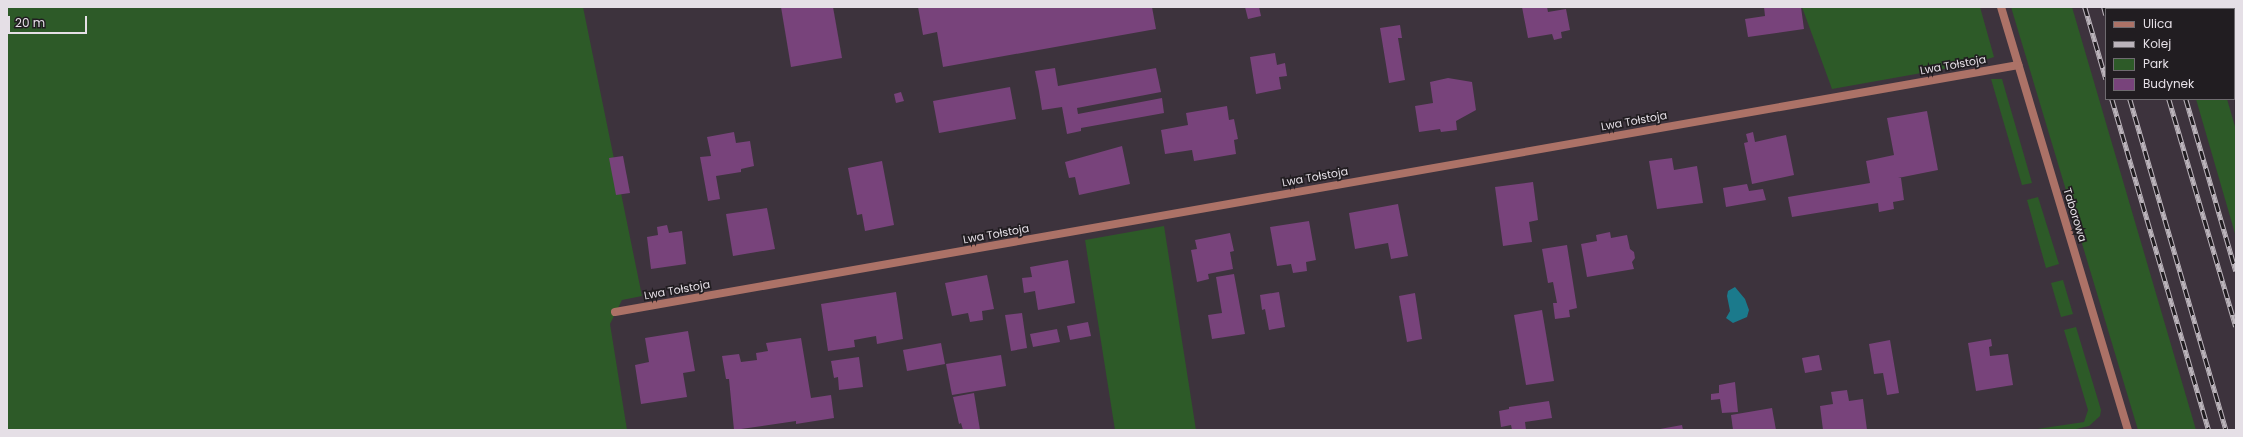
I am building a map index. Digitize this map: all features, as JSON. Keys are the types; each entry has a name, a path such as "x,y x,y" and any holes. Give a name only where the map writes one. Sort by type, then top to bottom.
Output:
{"street":[{"name":"Taborowa","path":"2001,7 2128,430"},
{"name":"Lwa Tołstoja","path":"615,312 2018,64"}],"green space":[{"path":"7,7 583,7 642,296 622,300 610,324 627,430 7,430"},
{"path":"1802,7 1980,7 1994,57 1972,64 1832,89"},
{"path":"2011,7 2072,7 2196,430 2138,430"},
{"path":"1991,79 2002,79 2032,183 2022,185"},
{"path":"2196,100 2227,100 2236,130 2236,237"},
{"path":"2038,197 2059,264 2046,268 2027,200"},
{"path":"1164,226 1196,430 1115,430 1085,240"},
{"path":"2063,280 2073,314 2061,317 2051,283"},
{"path":"2076,327 2101,410 2100,416 2089,426 2076,429 2031,430 2084,422 2088,410 2064,330"}],"water":[{"path":"1735,287 1745,299 1749,310 1747,317 1733,323 1726,318 1730,311 1727,296 1728,291"}],"building":[{"path":"781,7 833,7 842,58 791,67"},
{"path":"918,7 1152,7 1156,29 943,67 937,32 923,35"},
{"path":"1245,7 1259,7 1261,16 1248,19"},
{"path":"1522,7 1547,7 1548,12 1566,9 1570,30 1561,32 1562,38 1554,40 1552,34 1528,38"},
{"path":"1764,7 1801,7 1804,29 1748,37 1745,19 1765,16"},
{"path":"1400,25 1402,38 1398,38 1405,80 1389,83 1380,28"},
{"path":"1275,53 1277,65 1285,63 1287,76 1279,77 1281,89 1256,94 1250,57"},
{"path":"1055,68 1058,86 1156,68 1161,92 1077,108 1078,114 1162,98 1164,113 1081,128 1081,131 1067,134 1062,107 1042,110 1035,71"},
{"path":"1448,78 1472,82 1476,110 1456,121 1457,130 1441,132 1440,129 1419,132 1415,106 1433,103 1430,82"},
{"path":"1010,87 1016,119 939,133 933,101"},
{"path":"901,92 904,101 896,103 894,94"},
{"path":"1227,106 1229,120 1234,119 1238,139 1234,140 1236,154 1194,161 1192,150 1165,154 1161,130 1188,125 1186,113"},
{"path":"1927,111 1938,170 1898,178 1901,178 1904,200 1893,202 1894,209 1879,212 1878,203 1792,217 1788,197 1870,183 1866,161 1894,155 1887,118"},
{"path":"734,132 736,143 750,141 754,166 741,169 741,172 716,176 720,199 708,201 700,157 711,156 707,137"},
{"path":"1753,132 1755,142 1786,135 1794,175 1752,184 1744,143 1748,142 1746,134"},
{"path":"1122,146 1130,184 1079,195 1075,177 1069,178 1065,162"},
{"path":"623,156 630,193 616,195 609,158"},
{"path":"1672,158 1674,170 1697,166 1703,203 1657,209 1649,161"},
{"path":"882,161 894,225 865,231 862,214 857,215 848,168"},
{"path":"1533,182 1538,220 1529,222 1532,242 1503,246 1495,187"},
{"path":"1747,184 1749,191 1763,189 1766,200 1726,207 1723,188"},
{"path":"1398,204 1408,256 1391,259 1388,243 1355,249 1349,213"},
{"path":"767,208 775,249 733,256 726,214"},
{"path":"1309,221 1316,260 1306,262 1307,271 1293,273 1291,264 1277,266 1270,227"},
{"path":"667,225 669,233 682,231 686,264 651,269 647,237 658,235 657,227"},
{"path":"1610,232 1611,238 1627,235 1630,249 1634,252 1635,258 1632,262 1634,269 1587,277 1581,244 1597,241 1596,235"},
{"path":"1230,233 1234,251 1230,252 1233,269 1208,274 1209,279 1197,282 1191,250 1197,249 1195,240"},
{"path":"1567,245 1577,308 1569,310 1570,317 1555,319 1553,303 1557,303 1553,282 1548,283 1542,249"},
{"path":"1068,260 1075,303 1038,310 1035,291 1024,293 1022,278 1032,277 1030,267"},
{"path":"1234,274 1245,334 1212,339 1208,315 1222,313 1216,277"},
{"path":"987,275 994,309 982,311 983,320 970,322 968,313 952,316 945,283"},
{"path":"896,292 903,339 877,344 876,336 854,340 855,347 828,351 821,304"},
{"path":"1279,292 1285,327 1269,330 1265,309 1262,310 1260,295"},
{"path":"1415,293 1422,339 1407,342 1399,296"},
{"path":"1542,310 1554,381 1526,385 1514,315"},
{"path":"1022,313 1027,348 1011,351 1005,315"},
{"path":"1088,322 1091,336 1070,340 1067,326"},
{"path":"1057,329 1060,342 1033,347 1030,334"},
{"path":"688,331 695,371 683,373 687,397 641,404 635,365 649,362 645,338"},
{"path":"801,338 811,398 831,395 834,418 796,424 796,421 734,430 729,379 726,379 722,356 739,354 741,362 757,360 756,353 768,351 766,343"},
{"path":"1991,339 1992,346 1989,347 1990,356 2008,354 2013,385 1976,391 1968,343"},
{"path":"1890,340 1899,393 1887,395 1883,373 1874,374 1869,344"},
{"path":"941,343 945,364 907,371 903,350"},
{"path":"1001,355 1006,386 952,395 946,364"},
{"path":"1819,355 1822,370 1805,373 1802,358"},
{"path":"859,357 863,387 839,390 838,377 834,378 831,361"},
{"path":"1735,382 1738,412 1722,413 1720,399 1711,400 1711,394 1719,393 1719,385"},
{"path":"1847,390 1849,401 1863,399 1867,430 1823,430 1820,406 1833,404 1831,392"},
{"path":"974,393 980,430 963,430 961,423 959,424 953,397"},
{"path":"1549,401 1552,418 1525,422 1526,430 1512,430 1511,425 1501,427 1499,411 1509,409 1509,407"},
{"path":"1772,408 1776,430 1733,430 1731,415"},
{"path":"1682,425 1683,430 1660,430 1660,429"}],"railway":[{"path":"2085,7 2105,76"},
{"path":"2104,7 2105,11"},
{"path":"2112,100 2209,430"},
{"path":"2130,100 2226,430"},
{"path":"2169,100 2236,326"},
{"path":"2186,100 2236,271"}]}
